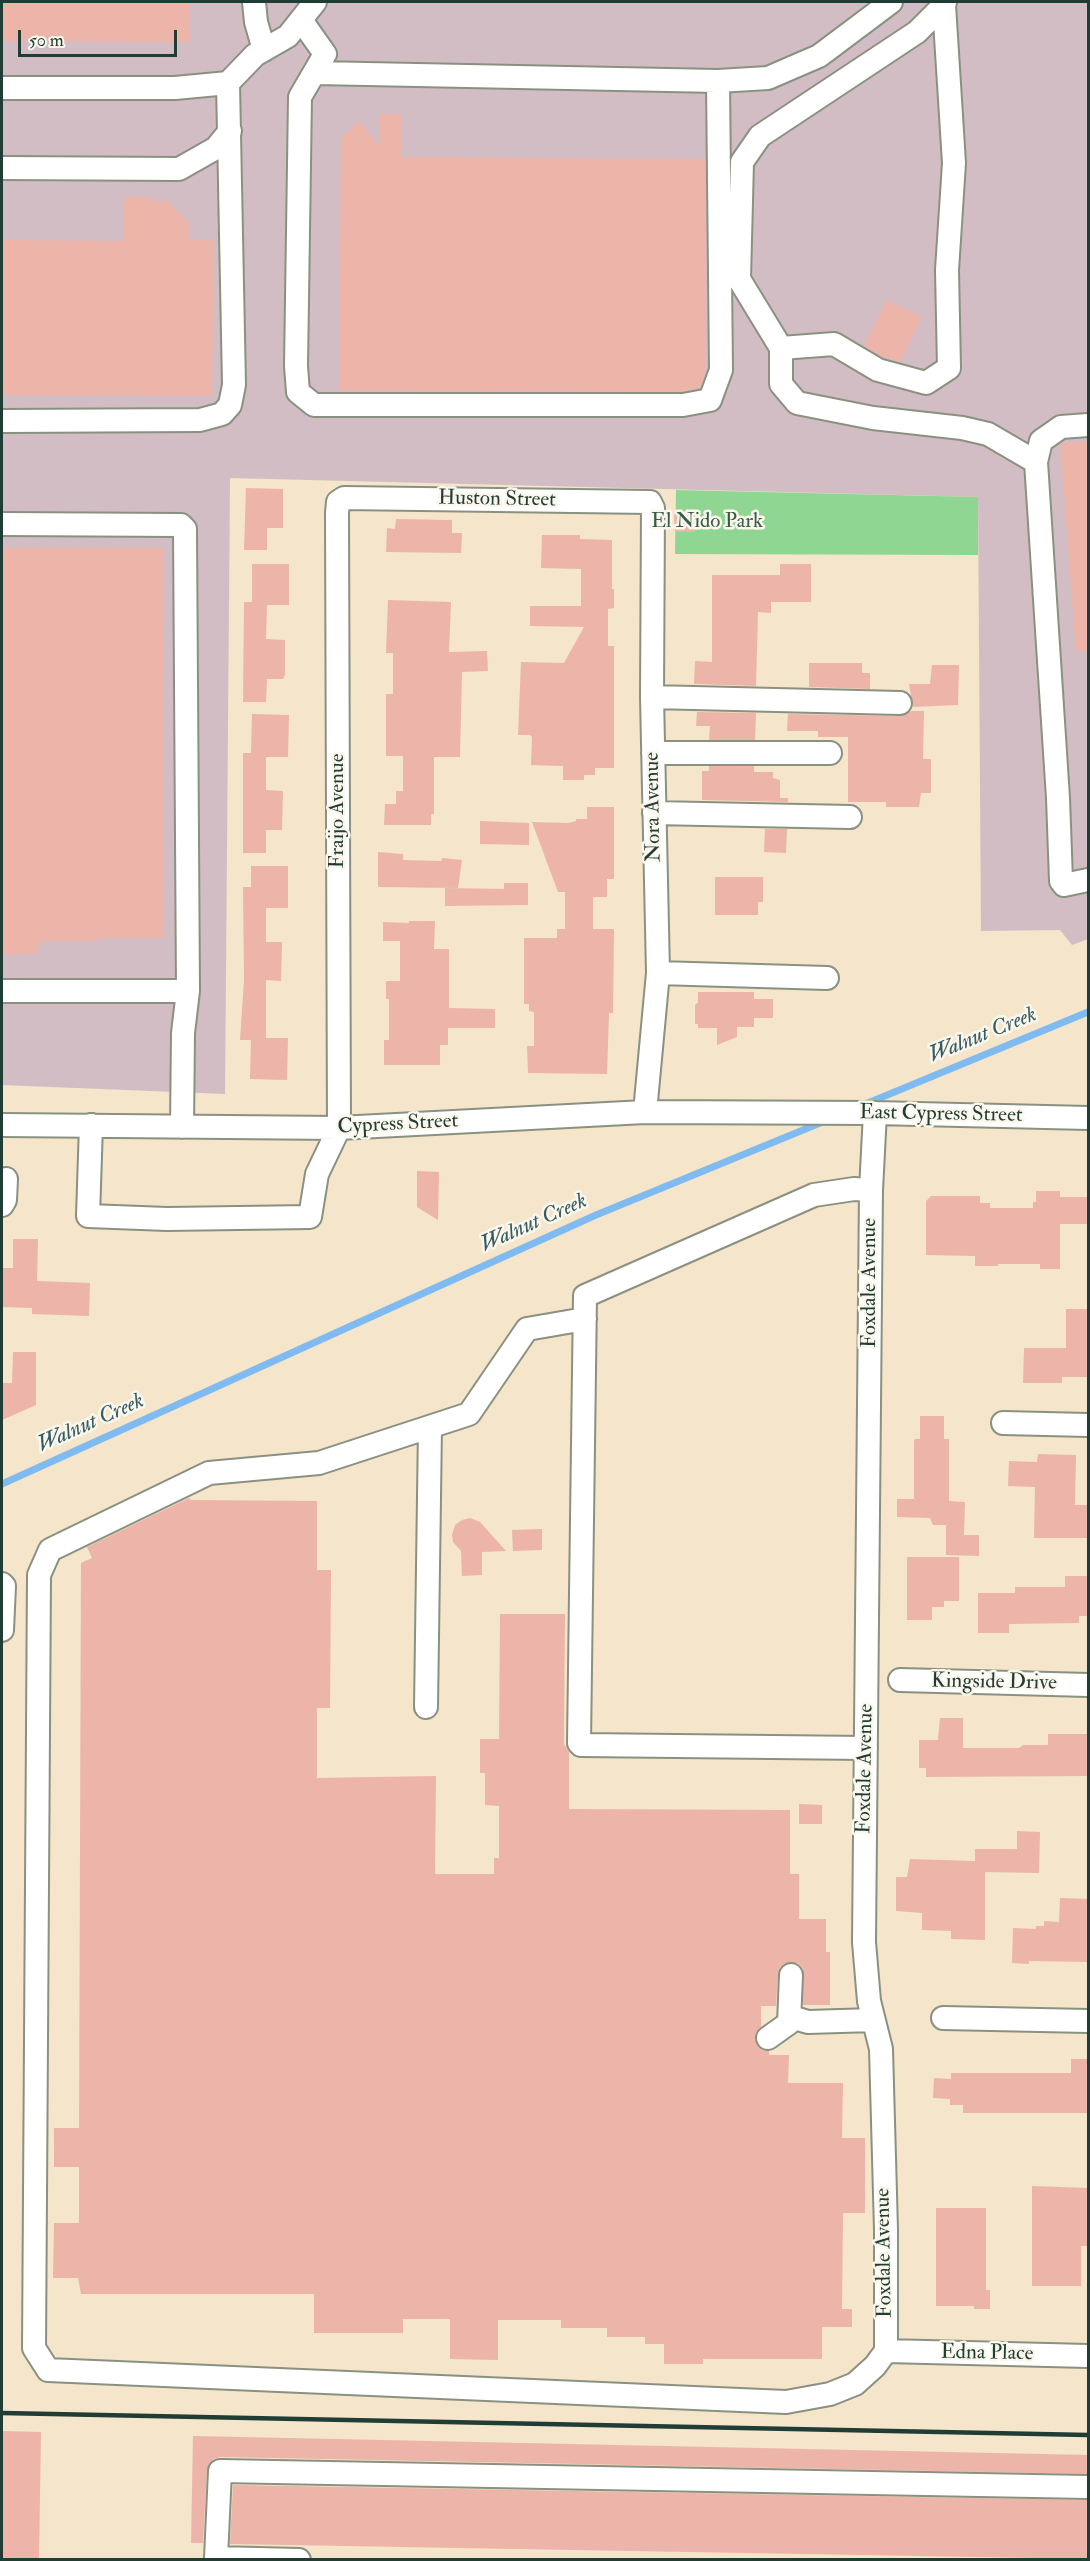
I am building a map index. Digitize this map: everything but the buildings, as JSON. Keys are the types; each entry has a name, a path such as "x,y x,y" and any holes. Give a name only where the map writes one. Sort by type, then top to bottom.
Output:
{"street":[{"path":"254,2 256,22 264,50"},
{"path":"2,88 175,88 228,83 255,55 288,36 315,2"},
{"path":"316,73 718,81 768,78 819,56 891,2"},
{"path":"945,3 917,32 760,136 742,162 739,279 781,348 781,384 797,403 873,418 962,428 988,434 1036,462"},
{"path":"781,348 834,344 878,370 926,383 949,368 947,270 954,163 945,3"},
{"path":"301,20 325,54 300,97 296,366 298,392 314,405 683,405 710,400 721,370 718,81"},
{"path":"2,421 200,420 222,414 230,405 234,385 228,83"},
{"path":"2,168 178,169 216,148 230,131"},
{"path":"1089,425 1061,427 1041,441 1036,462 1058,798 1061,881 1064,885 1089,880"},
{"name":"Huston Street","path":"344,498 650,502"},
{"name":"Fraijo Avenue","path":"339,1128 337,513 338,502 344,498"},
{"name":"Nora Avenue","path":"645,1112 658,973 652,697 653,516 650,502"},
{"path":"2,524 182,525 185,529 188,991 183,1033 182,1126"},
{"path":"652,697 900,703"},
{"path":"654,753 830,753"},
{"path":"654,813 850,817"},
{"path":"658,973 827,978"},
{"path":"2,991 188,991"},
{"name":"Cypress Street","path":"2,1125 339,1128 645,1112 794,1113"},
{"name":"East Cypress Street","path":"794,1113 875,1116 902,1113 1089,1118"},
{"name":"Foxdale Avenue","path":"875,1116 871,1190 864,1942 869,2001 881,2049 885,2351"},
{"path":"91,1125 88,1216 167,1219 310,1216 317,1174 339,1128"},
{"path":"2,1205 5,1200 6,1179"},
{"path":"866,1748 579,1743 585,1296 814,1195 854,1189 871,1190"},
{"path":"585,1319 527,1329 469,1414 319,1463 209,1473 50,1550 39,1575 34,2348 48,2370 786,2402 830,2394 855,2384 875,2366 885,2351"},
{"path":"1004,1424 1089,1425"},
{"path":"426,1707 430,1427"},
{"path":"2,1584 4,1586 2,1630"},
{"name":"Kingside Drive","path":"900,1680 1089,1685"},
{"path":"768,2038 785,2027 791,2017 791,1975"},
{"path":"791,2017 808,2022 873,2020"},
{"path":"943,2018 1089,2021"},
{"name":"Edna Place","path":"885,2351 1089,2356"},
{"path":"299,2559 216,2558 219,2471 1089,2487"}],"shaded area":[{"path":"2,2 1088,2 1088,939 1072,945 1060,930 981,931 978,497 230,478 225,1094 2,1085"}],"green space":[{"name":"El Nido Park","path":"676,490 978,497 978,555 675,554"}],"waterway":[{"name":"Walnut Creek","path":"863,1105 1088,1012"},
{"name":"Walnut Creek","path":"2,1484 596,1215 825,1121"}],"railway":[{"path":"2,2413 1088,2435"}]}
